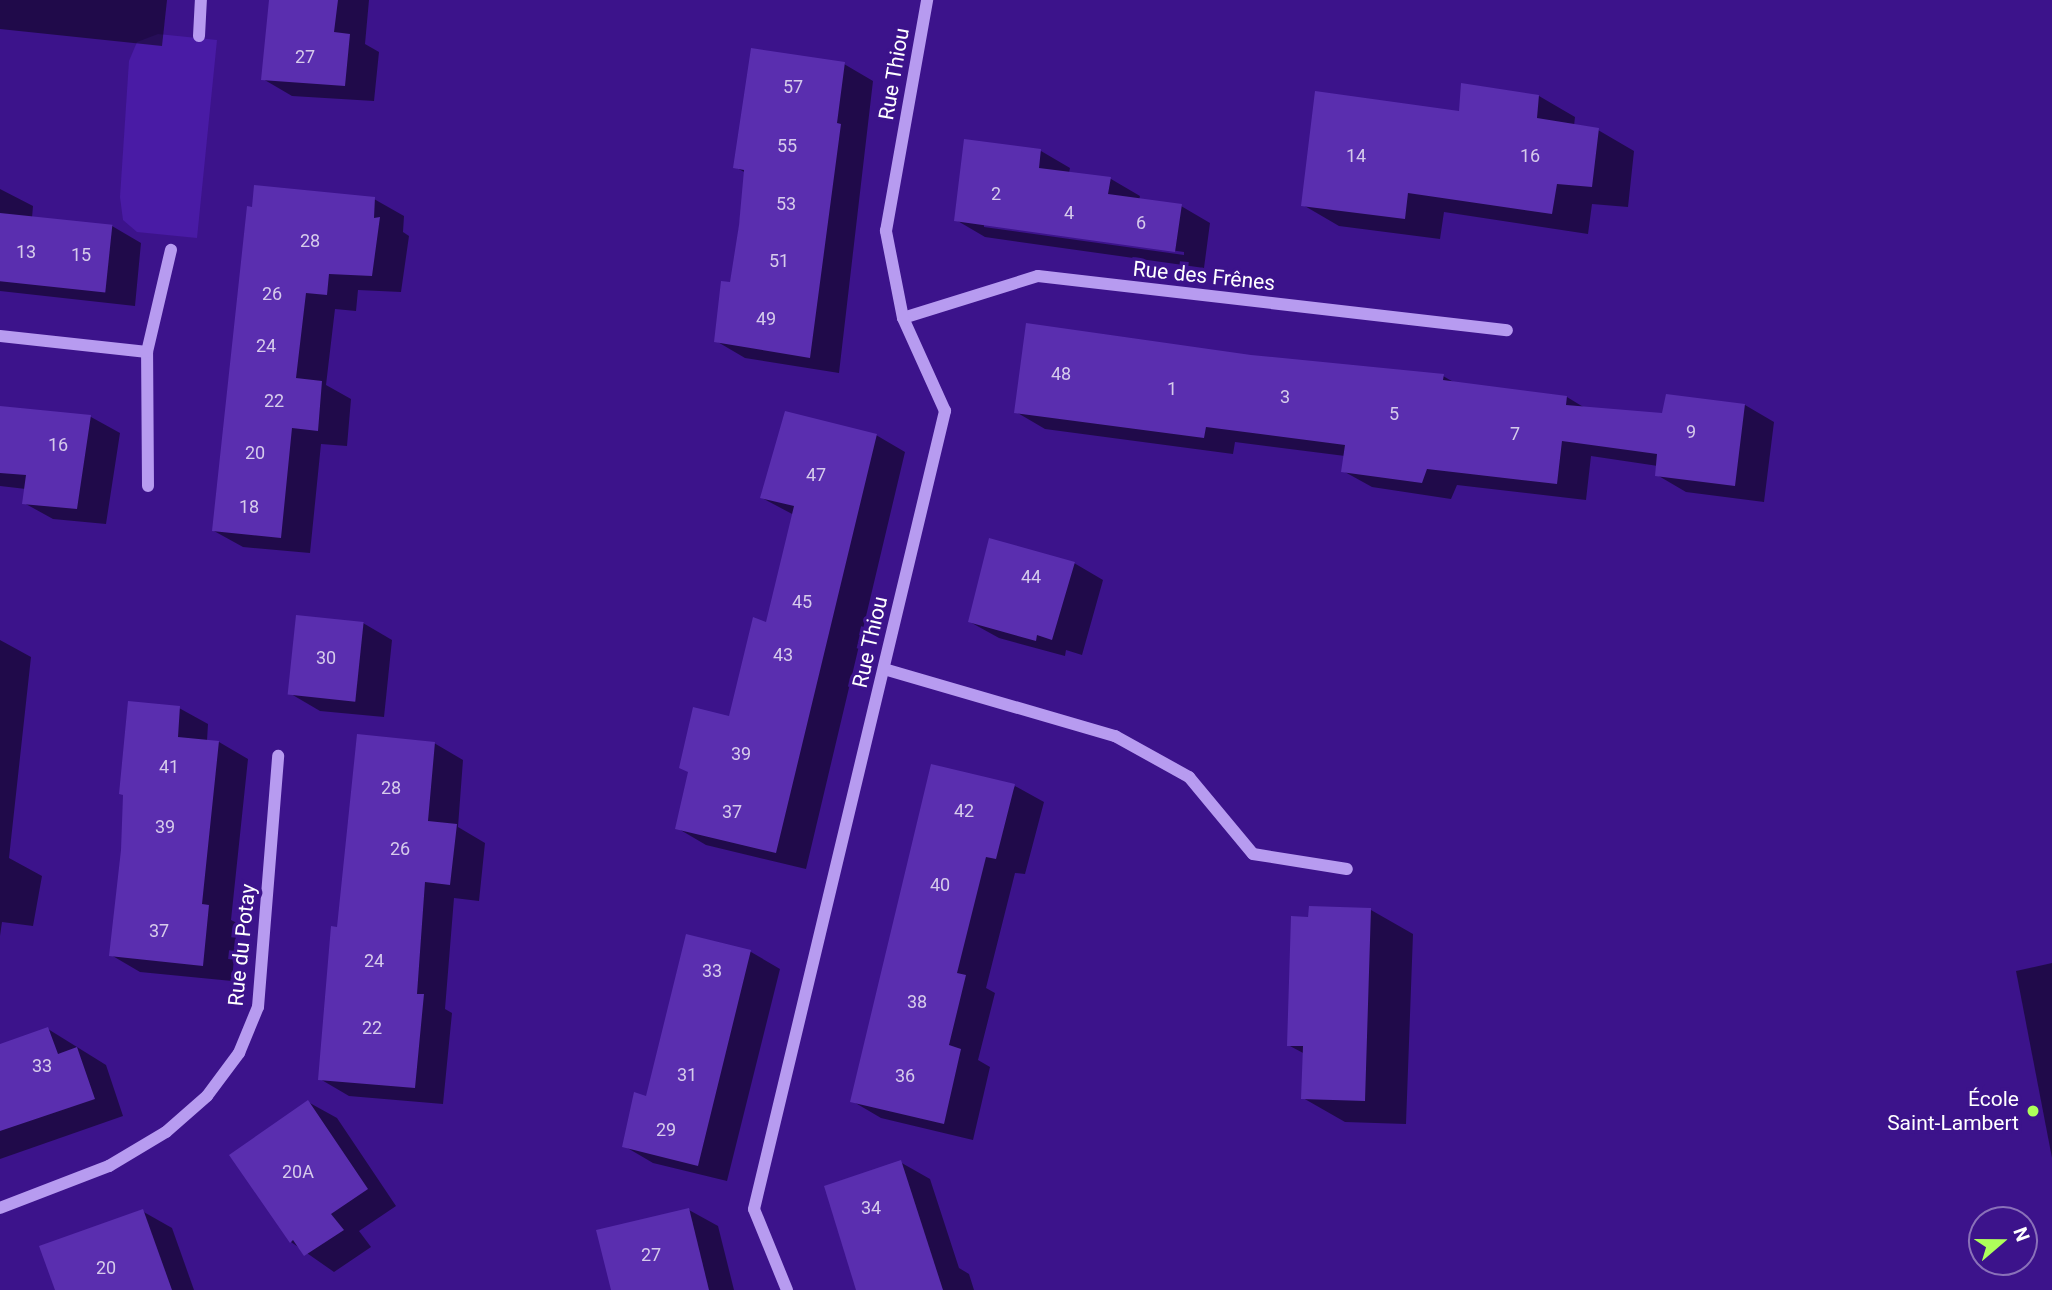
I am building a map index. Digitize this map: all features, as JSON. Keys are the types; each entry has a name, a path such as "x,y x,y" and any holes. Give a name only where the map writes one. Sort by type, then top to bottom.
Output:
{"street":[{"path":"199,36 201,0"},
{"name":"Rue Thiou","path":"787,1290 754,1209 945,411 903,318 886,231 927,0"},
{"path":"148,486 146,352 171,250"},
{"name":"Rue des Frênes","path":"903,318 1038,276 1507,330"},
{"path":"0,336 146,352"},
{"path":"884,669 1115,736 1189,777 1253,854 1347,869"},
{"name":"Rue du Potay","path":"0,1208 109,1166 166,1132 207,1096 239,1053 258,1007 278,757"}],"shaded area":[{"path":"158,34 217,40 197,238 137,232 123,220 120,197 129,61 137,42"}],"building":[{"path":"269,0 338,0 334,32 350,34 345,86 261,80"},
{"path":"751,48 845,62 837,123 841,124 810,358 714,342 721,281 730,282 739,225 744,170 733,168"},
{"path":"1461,83 1539,95 1537,118 1599,128 1592,187 1557,184 1552,214 1408,193 1405,219 1301,206 1315,91 1459,111"},
{"path":"964,139 1041,149 1039,168 1111,177 1108,194 1182,204 1175,252 954,221"},
{"path":"254,185 375,197 374,218 380,217 372,276 329,274 327,295 306,293 296,378 322,381 318,431 292,428 281,538 212,531 247,206 252,207"},
{"path":"0,213 112,225 105,292 0,281"},
{"path":"1026,323 1251,355 1444,374 1443,380 1567,396 1566,405 1662,413 1666,394 1745,404 1735,486 1655,476 1657,454 1562,441 1557,484 1427,469 1422,483 1341,472 1345,445 1206,427 1204,438 1014,413"},
{"path":"0,406 91,415 77,509 22,504 26,475 0,473"},
{"path":"785,411 877,434 776,853 675,829 688,772 679,768 693,707 729,716 753,617 766,622 794,506 760,498"},
{"path":"989,538 1075,562 1052,640 1037,635 1036,641 968,622"},
{"path":"296,615 364,622 355,702 288,695"},
{"path":"128,701 180,706 178,737 219,741 202,904 209,905 203,966 109,956 121,850 123,795 119,794"},
{"path":"357,734 435,742 428,821 457,824 450,885 425,882 417,994 424,994 415,1088 318,1080 331,926 337,927"},
{"path":"931,764 1015,784 996,859 986,857 957,973 966,975 949,1045 961,1049 944,1124 850,1102"},
{"path":"1309,906 1371,908 1365,1101 1301,1099 1303,1046 1287,1046 1291,916 1308,917"},
{"path":"686,934 751,950 698,1166 622,1147 634,1092 646,1096"},
{"path":"48,1027 58,1054 77,1047 95,1099 0,1131 0,1044"},
{"path":"308,1100 368,1189 331,1214 344,1230 304,1256 293,1240 290,1243 229,1155"},
{"path":"901,1160 943,1290 856,1290 824,1186"},
{"path":"689,1208 709,1290 611,1290 596,1230"},
{"path":"143,1209 172,1290 55,1290 39,1246"}],"place":[{"name":"École Saint-Lambert","path":"2033,1111"}]}
